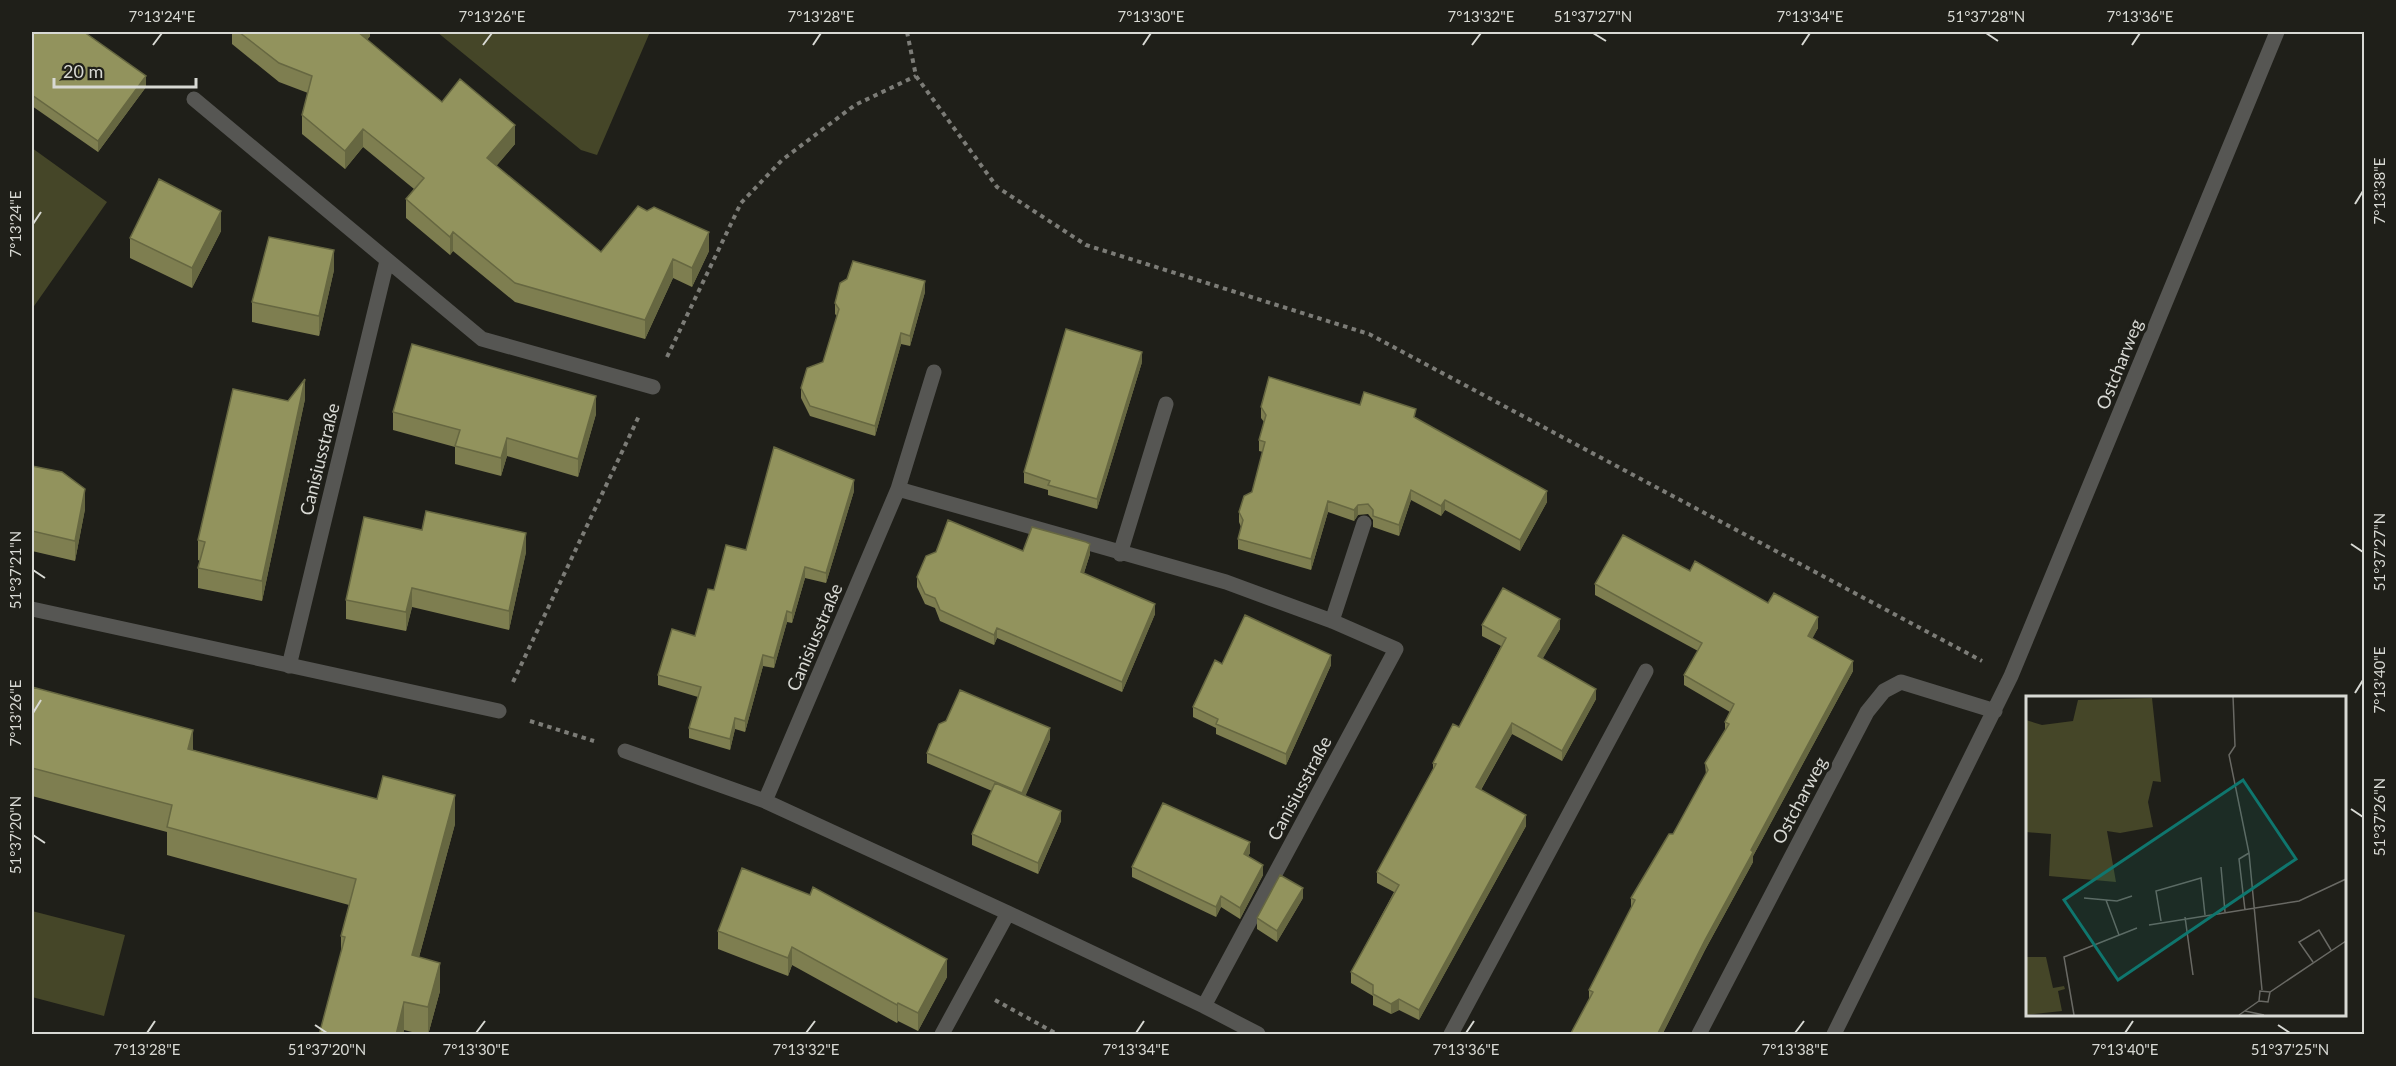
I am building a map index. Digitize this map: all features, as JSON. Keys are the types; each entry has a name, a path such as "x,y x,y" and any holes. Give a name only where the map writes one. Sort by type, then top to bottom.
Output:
{"street":[{"name":"Ostcharweg","path":"1834,1035 2011,676 2277,32"},
{"path":"194,99 482,339 653,387"},
{"name":"Canisiusstraße","path":"289,666 387,261"},
{"name":"Canisiusstraße","path":"765,801 898,489 934,372"},
{"path":"1120,554 1166,404"},
{"name":"Canisiusstraße","path":"898,489 1120,554 1226,582 1332,621 1396,649 1204,1006"},
{"path":"1332,621 1364,522"},
{"path":"32,609 499,711"},
{"path":"1451,1035 1646,671"},
{"name":"Ostcharweg","path":"1699,1035 1867,712 1884,690 1901,682 1995,711"},
{"path":"625,751 765,801 1204,1006 1258,1035"},
{"path":"942,1035 1008,913"}],"path":[{"path":"907,32 916,76 997,187 1086,245 1369,334 2011,676"},
{"path":"499,711 625,751"},
{"path":"969,985 1058,1035"}],"green space":[{"path":"437,32 650,32 597,155 581,150"},
{"path":"32,148 107,202 32,309"},
{"path":"32,911 125,935 104,1016 32,997"}],"building":[{"path":"32,32 84,32 146,76 98,141 32,95"},
{"path":"239,32 358,32 442,102 460,79 515,125 487,158 601,252 638,206 647,211 654,207 709,232 692,268 673,259 645,320 515,283 453,232 450,237 406,199 424,178 363,129 345,151 302,115 312,76 279,63"},
{"path":"159,179 221,211 192,268 130,238"},
{"path":"269,237 334,250 319,316 252,302"},
{"path":"853,261 925,281 910,336 901,333 875,426 810,406 801,388 807,368 823,362 839,309 835,303 840,283 847,279"},
{"path":"1066,329 1142,352 1097,499 1048,485 1050,481 1024,472"},
{"path":"412,344 596,396 578,459 507,438 501,458 455,446 460,430 393,412"},
{"path":"1269,377 1360,405 1364,392 1416,409 1414,417 1547,491 1520,540 1445,500 1441,506 1411,490 1399,525 1373,516 1373,510 1368,504 1358,505 1354,510 1328,501 1311,559 1238,539 1243,520 1239,512 1244,496 1252,492 1265,442 1259,440 1266,415 1261,407"},
{"path":"305,379 262,581 198,568 205,542 198,540 233,389 288,401"},
{"path":"774,447 854,480 826,573 805,567 792,613 787,611 774,658 763,655 745,721 735,718 730,739 689,728 701,687 658,675 672,629 695,636 708,589 714,590 726,545 746,550"},
{"path":"32,466 62,472 85,489 75,541 32,531"},
{"path":"426,511 526,533 509,611 412,588 406,612 346,600 364,517 422,530"},
{"path":"948,520 1023,551 1032,527 1086,542 1090,544 1081,572 1155,604 1122,682 997,628 994,635 940,610 935,598 925,594 917,577 926,556 936,552"},
{"path":"1623,535 1690,571 1695,561 1768,603 1774,593 1818,617 1808,636 1853,661 1751,850 1753,852 1657,1035 1570,1035 1593,992 1589,990 1635,900 1631,898 1669,834 1673,834 1708,770 1705,763 1729,724 1725,722 1734,704 1684,675 1702,643 1595,584"},
{"path":"1503,588 1560,619 1538,656 1596,689 1562,751 1512,723 1476,787 1526,815 1419,1010 1399,999 1391,1004 1373,994 1373,985 1351,972 1399,885 1377,872 1436,764 1433,763 1453,724 1459,727 1506,638 1482,625"},
{"path":"1245,615 1331,655 1286,754 1216,724 1218,719 1193,707 1215,660 1222,664"},
{"path":"32,687 193,730 188,749 377,799 383,776 455,795 412,955 440,963 428,1007 404,1002 396,1035 319,1035 345,937 341,936 356,879 167,827 172,805 32,768"},
{"path":"960,690 1050,728 1022,793 927,753 939,724 946,721"},
{"path":"995,783 1061,811 1038,863 972,834"},
{"path":"1163,803 1250,842 1244,854 1263,865 1240,908 1221,896 1216,907 1132,867"},
{"path":"742,868 810,895 813,887 947,959 918,1013 898,1003 897,1005 792,947 788,958 718,931"},
{"path":"1280,875 1303,888 1277,931 1257,918"}]}
